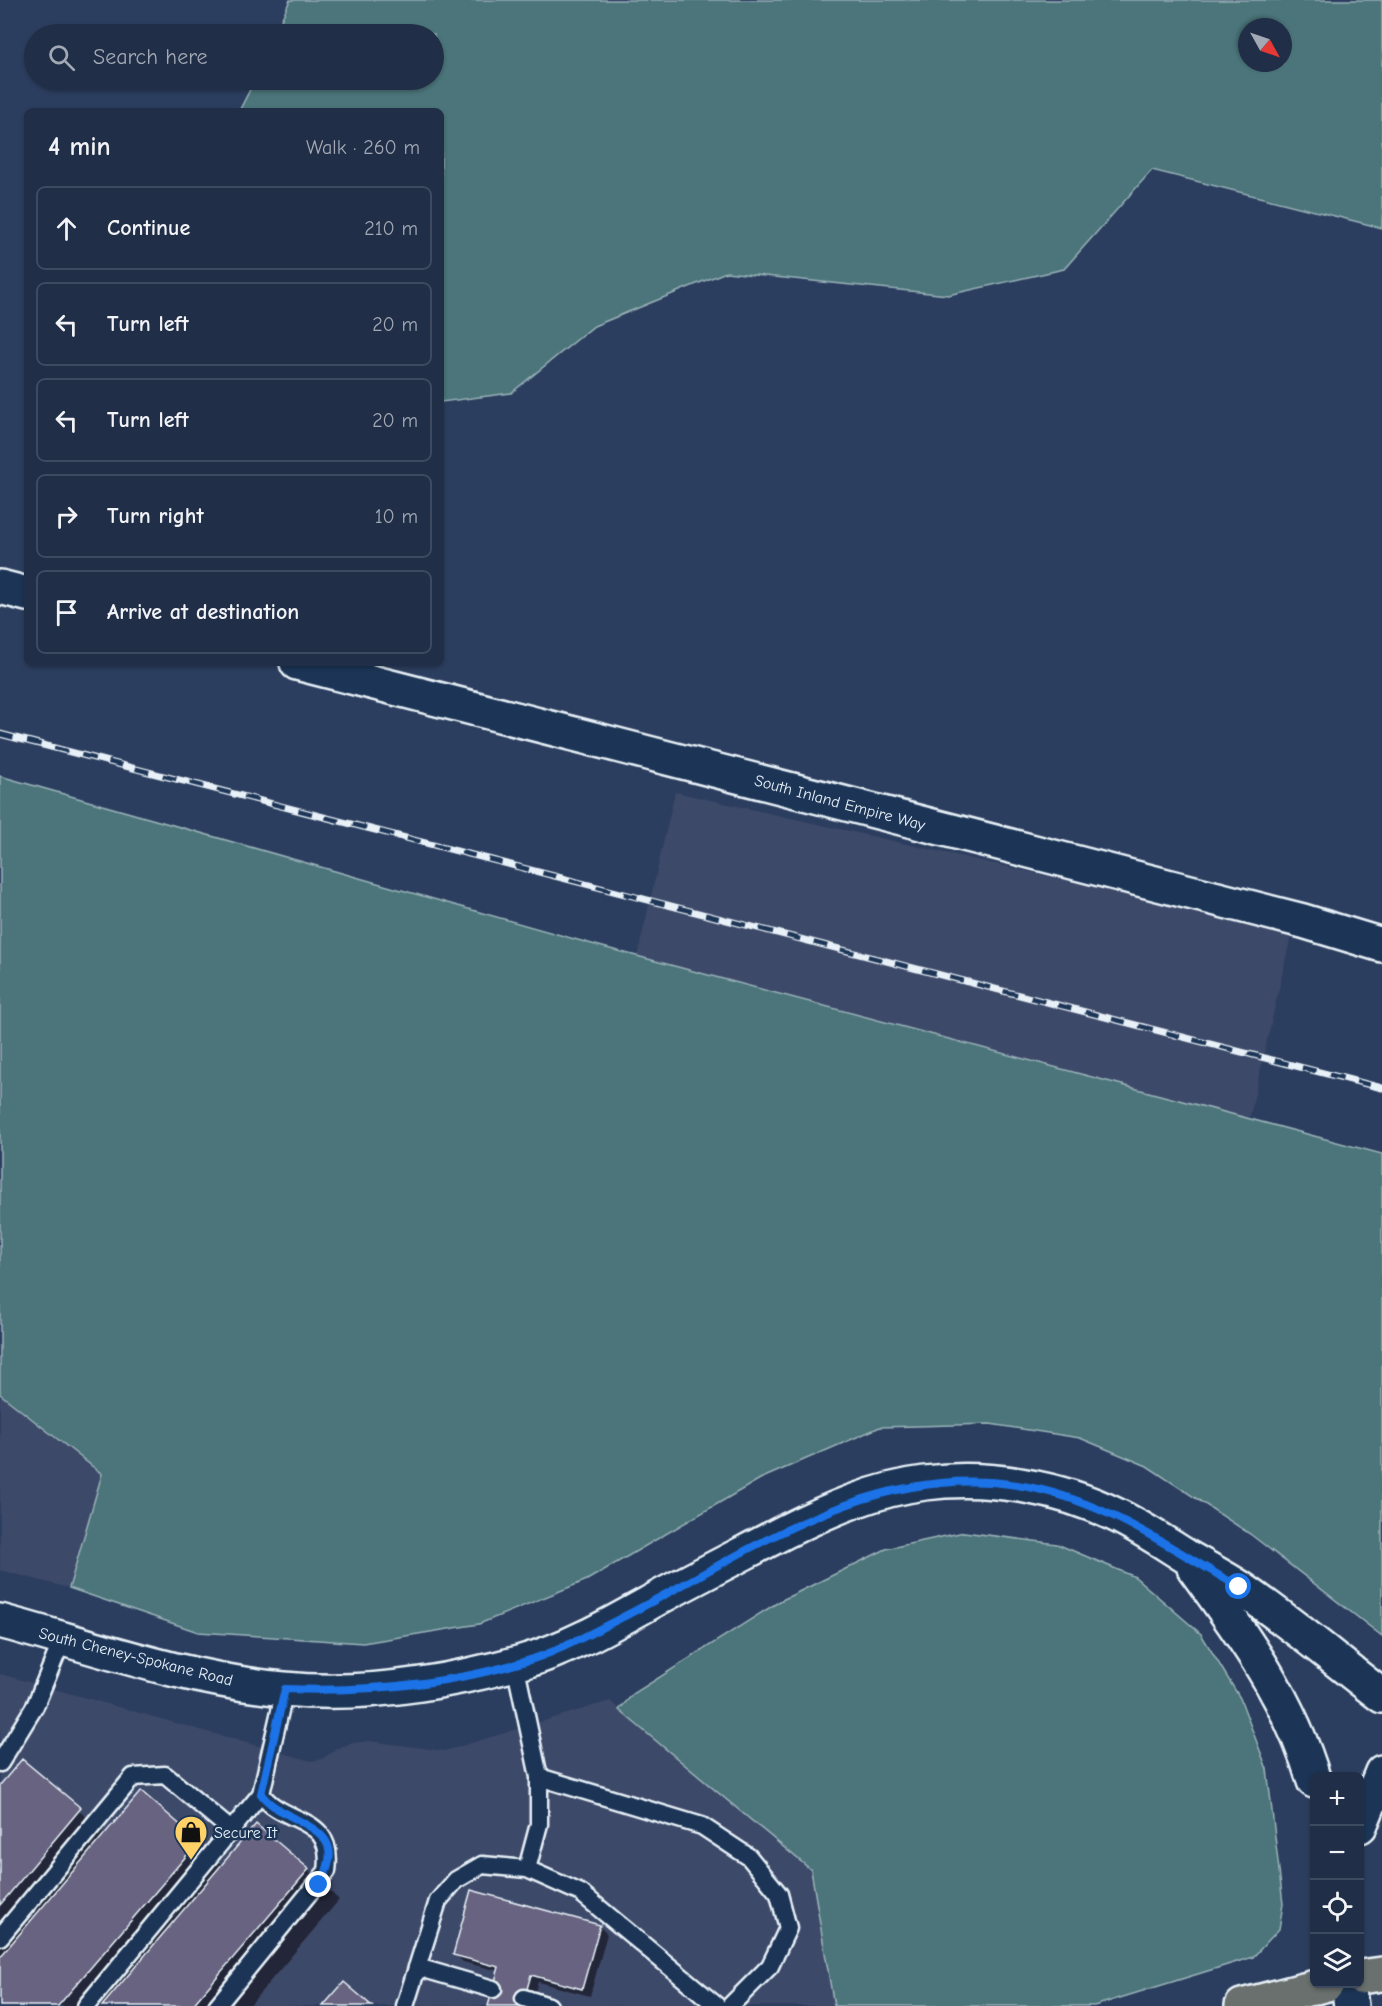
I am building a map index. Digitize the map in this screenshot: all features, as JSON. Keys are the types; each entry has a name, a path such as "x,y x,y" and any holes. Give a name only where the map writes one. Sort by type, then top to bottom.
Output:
{"highway":[{"path":"1364,1976 1382,1974"},
{"path":"1242,2006 1310,1988"}],"main road":[{"path":"0,587 24,593"},
{"name":"South Inland Empire Way","path":"309,666 1303,921 1382,945"},
{"name":"South Cheney-Spokane Road","path":"0,1621 157,1665 231,1681 285,1689 339,1691 402,1686 515,1664 578,1640 761,1544 843,1505 879,1492 926,1483 974,1481 1018,1485 1068,1497 1111,1513 1150,1533 1186,1557 1239,1587 1382,1696"},
{"name":"South Cheney-Spokane Road","path":"1186,1557 1251,1647 1272,1681 1299,1737 1311,1772"},
{"path":"1364,1814 1382,1772"},
{"path":"1349,1988 1351,2006"}],"lane":[{"path":"0,1763 35,1706 63,1638"},
{"path":"515,1664 539,1777 539,1824 527,1869"},
{"path":"86,2006 261,1794 285,1689"},
{"path":"0,1937 133,1777 165,1775 232,1831"},
{"path":"539,1777 702,1826 749,1857 779,1894 788,1928 770,1966 730,2006"},
{"path":"217,2006 327,1871 329,1854 324,1839 311,1825 267,1803 261,1794"},
{"path":"405,2006 438,1901 456,1880 482,1865 527,1869 581,1893 717,2006"},
{"path":"417,1967 493,1989"},
{"path":"524,1998 549,2006"}],"shaded area":[{"path":"675,792 1292,931 1245,1137 628,997"},
{"path":"0,1394 102,1473 69,1588 0,1570"},
{"path":"0,1674 311,1761 322,1759 337,1749 353,1743 369,1741 445,1751 610,1701 812,1870 834,2006 0,2006"}],"green space":[{"path":"290,0 1382,0 1382,228 1152,170 1064,269 948,295 726,272 594,326 511,393 444,402 444,108 241,108 250,90 444,90 444,24 279,24"},
{"path":"0,776 599,946 1382,1154 1382,1636 1250,1534 1147,1466 1080,1438 990,1424 880,1427 760,1479 587,1580 479,1624 363,1643 198,1632 69,1588 102,1474 0,1394"},
{"path":"964,1532 1057,1544 1135,1577 1201,1634 1240,1698 1267,1769 1283,1904 1279,1929 1253,1957 1094,2006 834,2006 811,1870 619,1710 633,1694 780,1601 886,1549"}],"building":[{"path":"22,1759 81,1808 0,1905 0,1785"},
{"path":"141,1791 199,1841 58,2006 0,2006 0,1957"},
{"path":"256,1824 309,1869 192,2006 102,2006"},
{"path":"471,1890 600,1925 582,1989 531,1975 522,2006 488,2006 499,1967 453,1955"},
{"path":"344,1982 372,2006 323,2006"}],"railway":[{"path":"0,734 1382,1088"}],"place":[{"name":"Secure It","path":"191,1861"}],"route":[{"path":"319,1885 327,1871 329,1854 324,1839 311,1825 267,1803 261,1794 285,1689 339,1691 402,1686 463,1676 524,1662 578,1640 790,1529 843,1505 879,1492 926,1483 974,1481 1018,1485 1068,1497 1111,1513 1150,1533 1186,1557 1239,1587"}]}
